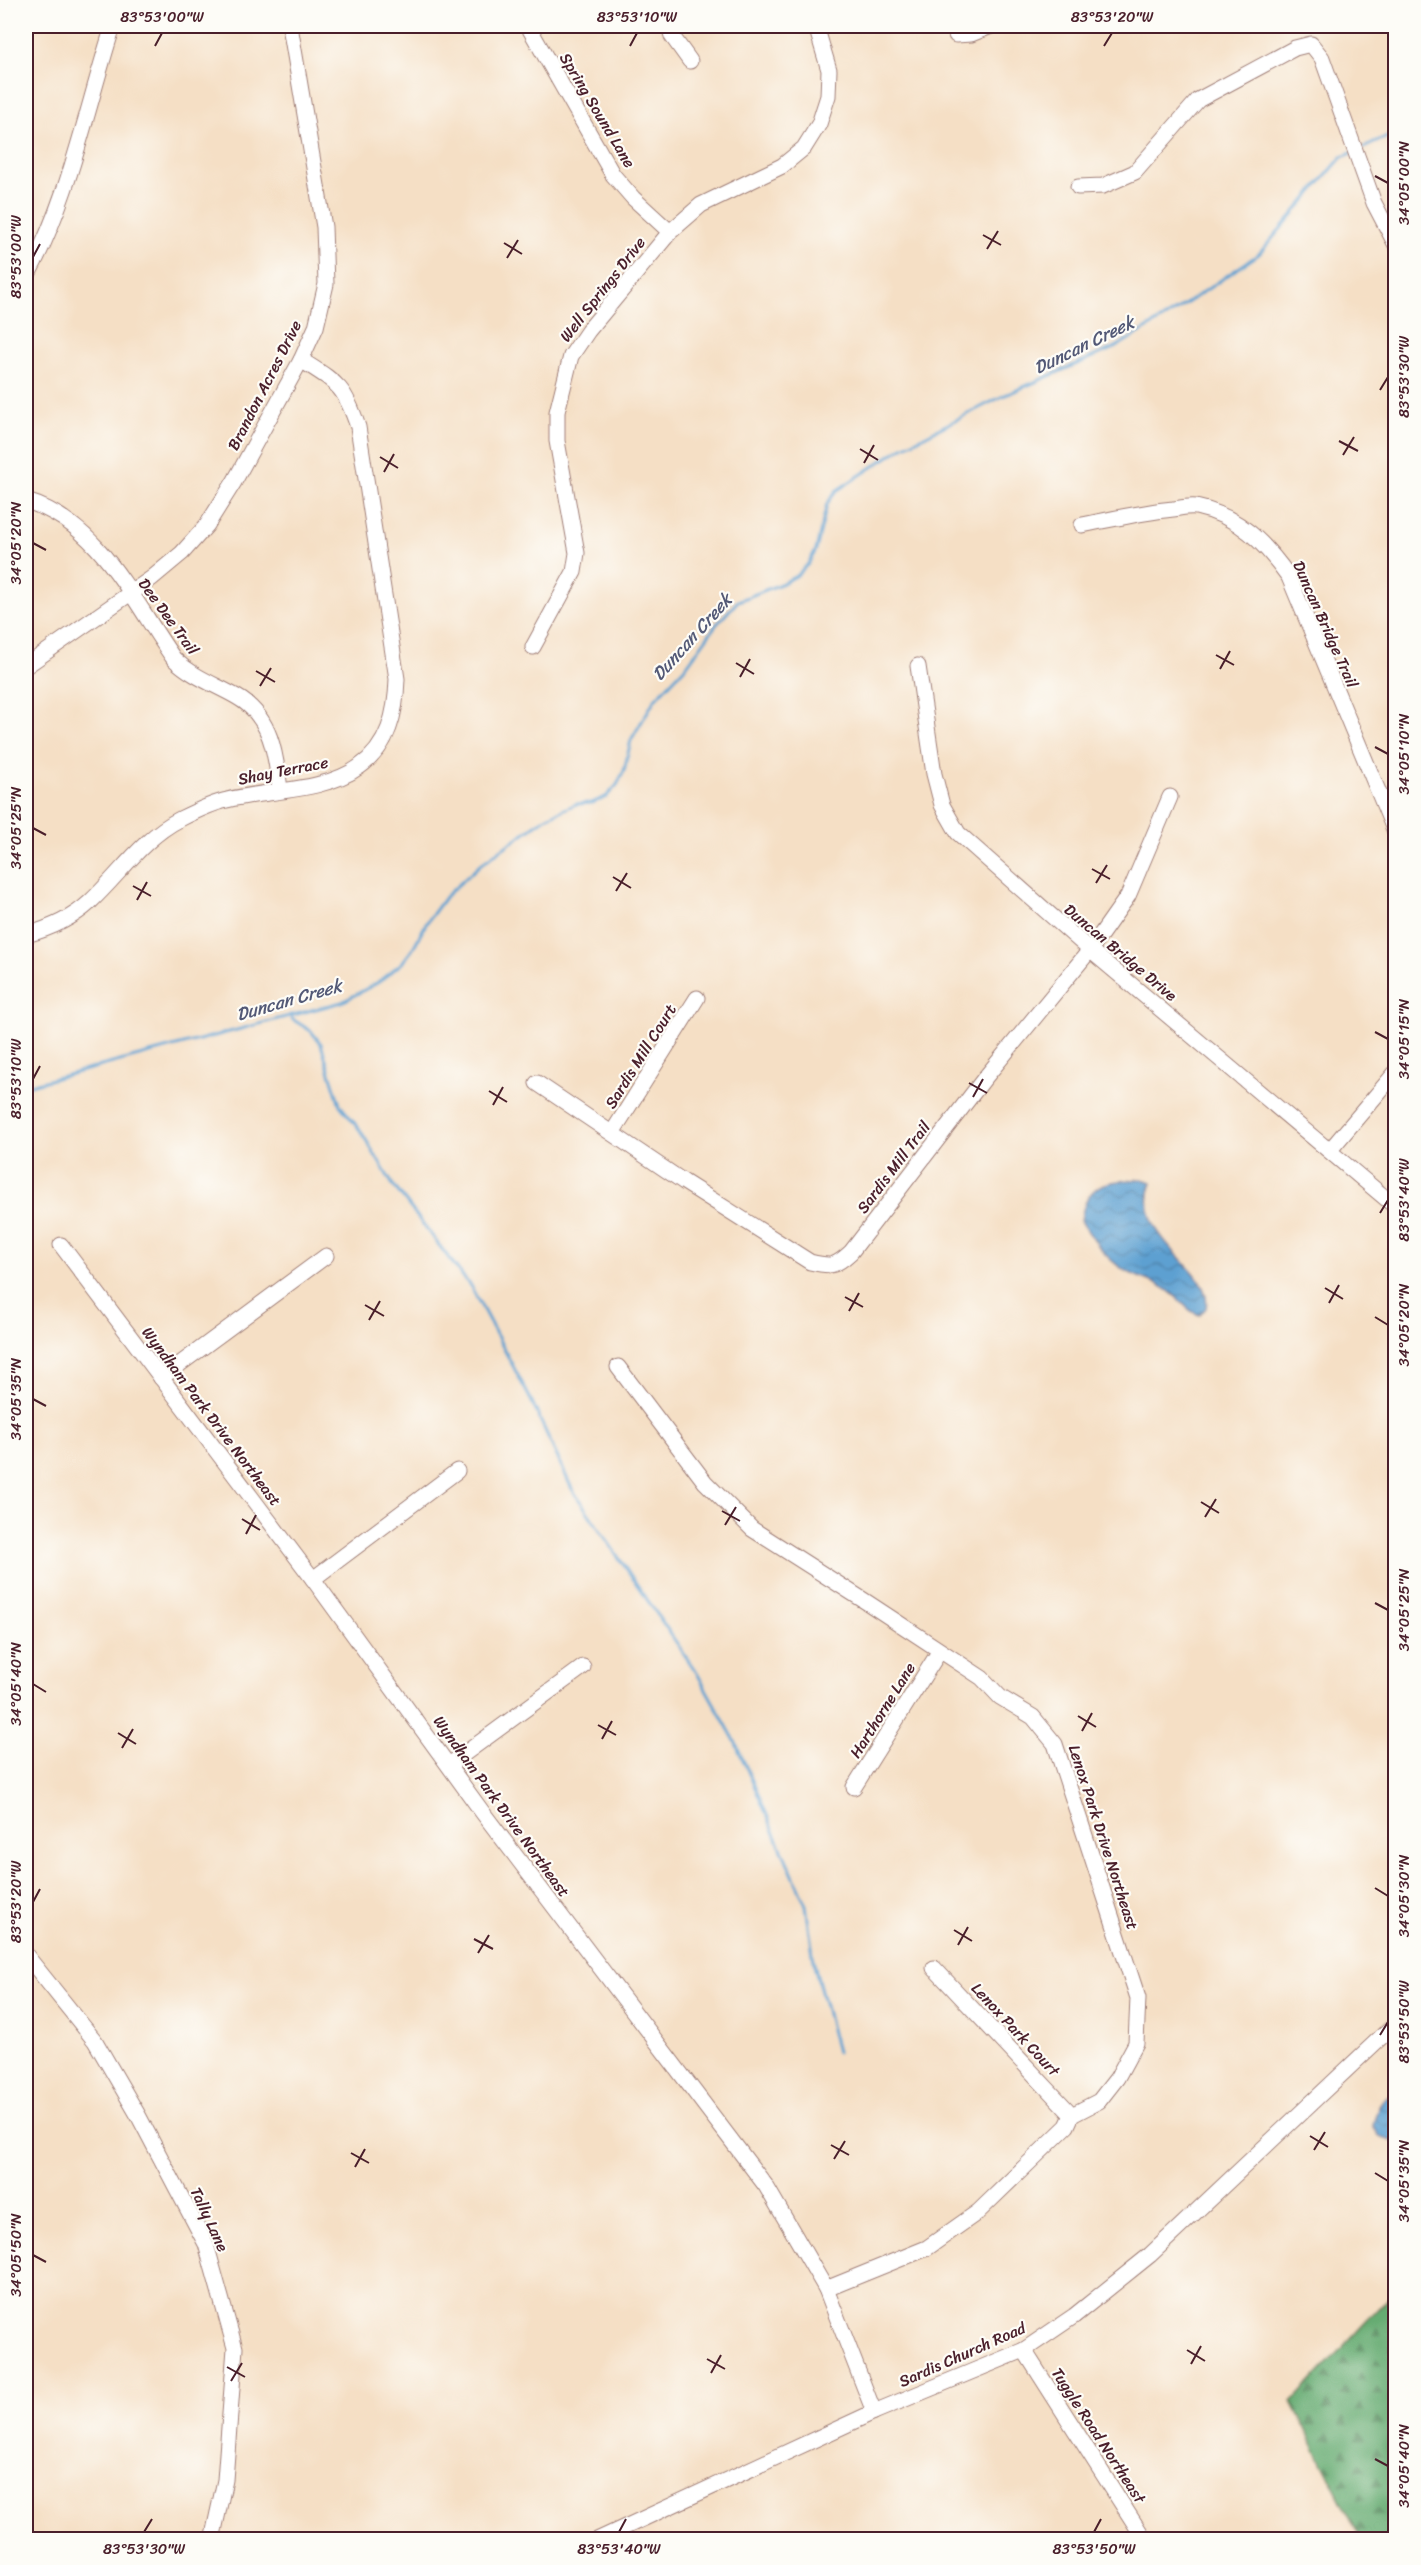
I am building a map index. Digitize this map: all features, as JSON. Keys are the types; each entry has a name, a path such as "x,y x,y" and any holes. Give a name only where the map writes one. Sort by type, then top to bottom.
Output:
{"street":[{"path":"26,278 39,254 68,175 113,26"},
{"name":"Brandon Acres Drive","path":"26,666 131,594 182,553 207,525 234,482 301,360 316,327 326,284 324,227 290,26"},
{"name":"Spring Sound Lane","path":"528,26 614,175 633,198 670,232"},
{"path":"669,26 672,36 690,61"},
{"name":"Well Springs Drive","path":"532,647 574,572 577,553 556,441 556,412 571,356 588,330 670,232 701,205 782,166 804,148 819,124 828,96 829,70 816,26"},
{"path":"956,35 970,34 991,26"},
{"path":"1078,187 1103,186 1135,172 1198,100 1295,48 1311,44 1322,58 1374,203 1395,245"},
{"name":"Shay Terrace","path":"26,935 64,920 89,903 155,834 181,819 224,800 337,778 359,767 378,750 389,730 396,705 397,679 358,427 348,398 335,382 301,360"},
{"name":"Dee Dee Trail","path":"26,501 67,519 94,543 174,659 187,672 238,698 256,711 276,753 280,790"},
{"name":"Duncan Bridge Trail","path":"1082,525 1156,511 1195,507 1230,520 1253,534 1270,550 1289,577 1395,834"},
{"name":"Duncan Bridge Drive","path":"918,666 934,774 942,805 958,833 1090,950 1395,1207"},
{"name":"Sardis Mill Trail","path":"537,1083 684,1182 810,1262 828,1267 841,1262 984,1079 1090,950 1128,896 1170,797"},
{"name":"Sardis Mill Court","path":"612,1133 698,998"},
{"path":"1330,1150 1395,1072"},
{"name":"Wyndham Park Drive Northeast","path":"61,1245 313,1579 483,1813 766,2186 826,2289 874,2412"},
{"path":"161,1378 326,1256"},
{"name":"Lenox Park Drive Northeast","path":"618,1367 705,1482 752,1529 982,1678 1000,1697 1033,1718 1054,1744 1138,1998 1136,2043 1117,2078 1099,2101 1072,2115 1067,2126 978,2212 927,2248 826,2289"},
{"path":"313,1579 457,1471"},
{"name":"Harthorne Lane","path":"854,1788 939,1652"},
{"path":"449,1765 583,1667"},
{"name":"Tally Lane","path":"26,1955 95,2041 138,2115 206,2244 235,2348 225,2480 212,2540"},
{"name":"Lenox Park Court","path":"934,1968 1072,2115"},
{"name":"Sardis Church Road","path":"597,2540 874,2412 1023,2350 1074,2316 1150,2255 1395,2023"},
{"name":"Tuggle Road Northeast","path":"1023,2350 1145,2540"},
{"path":"26,2537 32,2540"}],"green space":[{"path":"1395,2290 1395,2539 1361,2539 1292,2402"}],"water":[{"path":"1142,1179 1152,1182 1148,1203 1152,1221 1162,1237 1198,1279 1205,1293 1206,1308 1200,1315 1191,1311 1166,1289 1116,1264 1103,1251 1081,1221 1088,1198 1094,1190 1110,1183"},
{"path":"1396,2094 1395,2142 1380,2137 1373,2126 1382,2102"}],"waterway":[{"name":"Duncan Creek","path":"1361,149 1396,133"},
{"name":"Duncan Creek","path":"26,1086 342,1002 377,983 402,963 446,896 481,864 547,817 576,804 592,803 606,797 617,785 624,771 631,740 655,699 688,664 716,625 738,601 783,583 796,576 808,564 816,550 827,504 836,491 903,447 1003,396 1116,347 1171,314 1259,254 1342,157 1352,153"},
{"path":"290,1015 292,1019 311,1031 321,1044 340,1105 360,1130 393,1185 471,1287 531,1400 572,1489 697,1673 734,1739 806,1905 815,1968 837,2052"}]}
